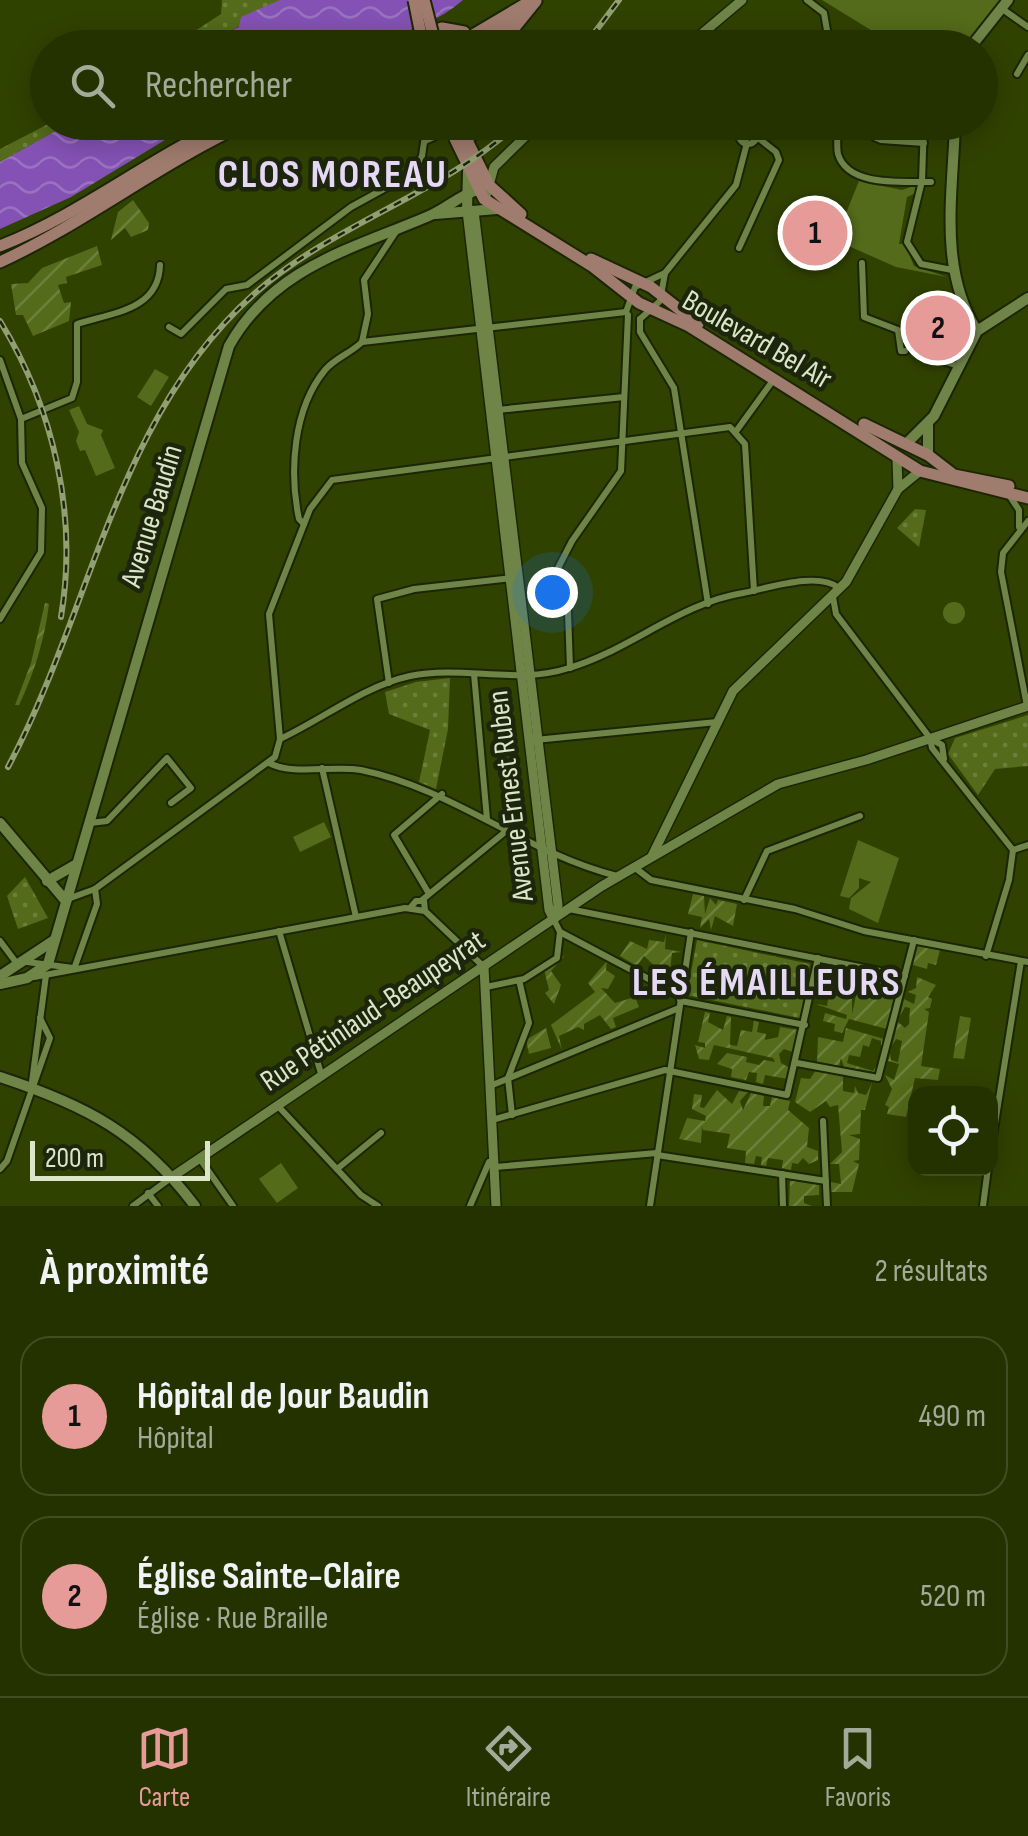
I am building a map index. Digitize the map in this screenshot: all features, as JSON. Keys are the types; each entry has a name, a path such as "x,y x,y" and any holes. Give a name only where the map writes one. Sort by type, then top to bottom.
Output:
{"main road":[{"path":"414,0 426,30"},
{"path":"424,0 429,30"},
{"path":"483,30 534,2"},
{"path":"512,30 534,2"},
{"path":"984,30 1005,4"},
{"path":"0,246 66,217 188,140"},
{"path":"0,262 49,239 211,140"},
{"path":"458,140 482,182"},
{"path":"463,140 482,182 470,211"},
{"path":"954,140 952,270 962,304 977,331"},
{"name":"Boulevard Bel Air","path":"482,182 503,208 883,435 907,443 954,475 1028,494"},
{"name":"Avenue Ernest Ruben","path":"470,211 482,182"},
{"name":"Avenue Baudin","path":"47,970 64,900 229,346 258,304 318,259 434,214 482,182"},
{"name":"Avenue Baudin","path":"434,214 503,208"},
{"name":"Boulevard Bel Air","path":"636,288 850,424 897,460 920,471 1005,493 1028,494"},
{"path":"897,460 907,443 928,425 977,331 1028,298"},
{"path":"920,471 928,455 928,425"},
{"path":"0,823 64,900"},
{"path":"46,882 76,864"},
{"path":"46,882 61,914"},
{"path":"0,976 54,940"},
{"path":"0,984 47,970"},
{"path":"0,1078 96,1113 172,1177 194,1205"}],"street":[{"path":"706,30 742,0"},
{"path":"807,0 824,13 827,30"},
{"path":"1005,4 1028,27"},
{"path":"1017,74 1028,56"},
{"path":"466,143 470,140"},
{"path":"482,182 523,140"},
{"path":"742,140 746,144"},
{"path":"570,668 568,612 556,572 572,540 621,471 627,314 636,288 665,273 736,185 746,144 752,140"},
{"path":"740,248 779,160 776,152 761,140"},
{"path":"838,140 838,154 847,169 872,179 953,183"},
{"path":"881,140 924,142 931,182 909,249 922,264 952,270"},
{"path":"169,327 181,334 226,289 248,285 350,207 411,174 424,142"},
{"name":"Avenue Ernest Ruben","path":"470,211 554,920"},
{"path":"362,342 368,314 364,280 393,242 398,227"},
{"path":"862,263 864,316 898,330 901,351 958,366"},
{"path":"21,418 72,398 77,382 77,324 145,300 154,288 160,265"},
{"path":"665,273 659,302 640,320 640,332 674,388 708,604"},
{"path":"304,524 299,519 292,474 312,389 327,368 362,342 627,314 640,320"},
{"path":"0,360 21,418 22,463 42,508 41,552 0,618"},
{"path":"737,430 774,379"},
{"path":"496,410 624,397"},
{"path":"64,900 95,888 269,763 280,739 269,614 304,524 332,480 730,427 737,430 745,444 754,591"},
{"path":"897,460 898,489"},
{"path":"651,858 733,691 837,592 898,489 920,471"},
{"path":"1005,493 1019,510 1019,528"},
{"path":"1027,706 1001,572 1003,553 1028,521"},
{"path":"389,683 377,598 414,588 515,578"},
{"path":"280,739 389,683 425,674 526,676 570,668 662,622 708,604 754,591 822,580 837,592"},
{"path":"837,592 836,614 930,738 942,745 944,759 1012,850 1009,880 986,956"},
{"path":"474,674 487,821"},
{"name":"Rue Pétiniaud-Beaupeyrat","path":"172,1177 617,876 778,784 1027,706"},
{"path":"534,740 718,722"},
{"path":"89,823 107,821 167,758 191,788 171,804"},
{"path":"269,763 282,768 356,770 442,794 547,852 617,876"},
{"path":"322,768 356,917"},
{"path":"428,892 394,835 442,794"},
{"path":"744,900 768,851 860,816"},
{"path":"410,908 505,832"},
{"path":"1012,850 1028,845"},
{"path":"634,867 651,880 1024,962 998,1110"},
{"path":"74,969 97,904 95,888"},
{"path":"422,900 425,911 484,967 496,1206"},
{"path":"0,941 23,964 47,970 74,969 410,908 425,911"},
{"path":"569,909 905,976"},
{"path":"486,987 518,980 557,958 560,932 554,920"},
{"path":"279,931 322,1077"},
{"path":"560,932 679,995 680,1004"},
{"path":"650,1206 691,932"},
{"path":"797,1062 878,1078 914,940"},
{"path":"492,1120 670,1071 791,1093 818,958"},
{"path":"32,1088 47,970"},
{"path":"512,1115 508,1078 528,1023 518,980"},
{"path":"490,1086 680,1004 805,1025"},
{"path":"0,1169 50,1038 40,1018"},
{"path":"278,1106 378,1206"},
{"path":"823,1121 827,1206"},
{"path":"337,1169 380,1132"},
{"path":"470,1206 489,1162 657,1154 826,1181"},
{"path":"200,1159 233,1206"},
{"path":"782,1174 783,1206"},
{"path":"983,1206 987,1176"},
{"path":"133,1206 172,1177"},
{"path":"148,1194 158,1206"}],"green space":[{"path":"222,0 283,0 231,30 197,30 221,14"},
{"path":"822,0 1000,0 976,30 871,30"},
{"path":"30,133 30,140 39,140 0,162 0,149"},
{"path":"859,181 902,190 916,185 916,193 907,197 899,244 905,244 914,266 947,277 896,267 835,240"},
{"path":"133,200 149,223 148,230 131,237 125,228 111,240 118,212"},
{"path":"97,246 102,265 66,277 67,283 58,285 64,303 71,302 69,321 33,336 23,315 16,315 11,284 28,283 42,268"},
{"path":"155,369 169,377 151,406 137,397"},
{"path":"79,406 87,424 103,430 101,435 115,468 96,476 85,450 80,451 76,441 79,432 69,410"},
{"path":"915,509 926,510 919,547 897,528"},
{"path":"954,602 962,605 962,621 954,624 946,621 943,613 946,605"},
{"path":"45,603 49,604 38,656 19,705 15,705 31,663"},
{"path":"450,678 448,729 436,789 419,782 430,730 389,714 385,692 416,682"},
{"path":"1028,715 1028,766 995,769 978,795 948,754 955,738"},
{"path":"324,822 331,837 300,852 293,837"},
{"path":"858,840 899,858 878,923 849,909 851,898 871,882 859,878 859,888 849,898 840,896"},
{"path":"25,877 48,918 18,929 7,896"},
{"path":"693,894 704,896 705,914 710,898 716,905 718,900 737,904 733,926 715,916 711,930 709,919 700,928 702,917 688,914"},
{"path":"666,935 665,949 682,952 672,953 670,971 666,971 678,981 675,986 659,977 660,971 644,956 637,966 620,956 630,941 647,949 649,940 664,942"},
{"path":"697,940 810,964 800,1018 687,995"},
{"path":"918,944 940,950 936,965 928,963 927,969 913,965"},
{"path":"565,955 551,971 561,985 554,1004 545,993 549,990 544,969"},
{"path":"607,961 606,970 615,976 608,989 601,988 615,1003 635,997 639,1007 613,1018 616,1027 611,1029 600,1015 584,1024 584,1030 578,1027 559,1036 562,1050 551,1025 595,992 588,983"},
{"path":"859,974 899,982 887,1029 849,1019 842,1033 834,1031 835,1024 823,1021 825,1013 846,1019 847,1015 816,1004 827,1006 829,994 852,999 852,1014 857,991 839,992 838,987 854,987"},
{"path":"917,977 936,985 928,997 932,999 930,1008 924,1009 929,1012 921,1066 940,1069 938,1080 915,1078 913,1086 908,1086 906,1117 887,1114 889,1107 885,1105 892,1089 885,1075 894,1080 899,1064 888,1061 890,1053 891,1060 898,1062 902,1041 896,1039 892,1046 898,1022 905,1028 909,1024 910,1008 905,1007 900,1016 904,999 914,1004 916,995 908,992 916,988"},
{"path":"705,1012 710,1013 708,1022 723,1030 727,1016 731,1017 730,1045 737,1046 741,1030 752,1032 754,1021 759,1022 757,1032 766,1034 765,1040 778,1037 780,1027 798,1030 793,1052 784,1049 779,1054 781,1063 790,1068 788,1079 765,1075 763,1084 756,1082 757,1073 749,1072 746,1080 731,1077 732,1069 717,1064 727,1053 747,1057 746,1062 759,1065 764,1060 775,1062 773,1058 714,1045 709,1060 699,1059 695,1045 705,1048 705,1043 698,1042"},
{"path":"960,1016 971,1018 964,1059 953,1058"},
{"path":"546,1028 551,1048 529,1054 526,1040"},
{"path":"846,1028 884,1039 881,1050 881,1041 872,1038 869,1047 863,1045 860,1057 849,1055 847,1063 873,1071 878,1063 875,1072 844,1067 841,1058 839,1066 817,1062 818,1037 843,1042"},
{"path":"816,1070 843,1076 843,1091 854,1093 855,1086 858,1093 866,1095 872,1083 865,1110 861,1110 860,1134 849,1135 860,1139 859,1160 853,1161 859,1164 852,1192 831,1192 831,1182 841,1184 839,1164 830,1164 842,1152 838,1105 830,1107 826,1101 810,1112 795,1102 801,1078 810,1079"},
{"path":"717,1090 732,1104 739,1091 748,1092 740,1101 743,1110 751,1093 764,1096 763,1106 770,1106 772,1097 790,1101 788,1110 809,1128 807,1147 818,1151 818,1160 809,1164 803,1158 798,1164 792,1163 791,1170 782,1168 783,1160 768,1158 766,1166 761,1165 762,1157 756,1156 754,1164 745,1163 746,1151 727,1148 730,1134 703,1130 702,1126 701,1143 679,1139 687,1118 705,1121 706,1116 692,1109 694,1094 702,1095 700,1107 704,1108"},
{"path":"281,1163 298,1188 277,1203 259,1179"},
{"path":"790,1180 819,1185 819,1195 804,1196 804,1203 812,1206 789,1206"}],"water":[{"path":"280,0 463,0 435,19 409,30 232,30 239,27 241,17"},
{"path":"39,140 165,140 71,197 0,229 0,162"}],"railway":[{"path":"596,30 619,0"},
{"path":"8,767 37,707 137,457 169,398 207,343 254,294 285,269 456,170 498,140"},
{"path":"0,321 35,390 57,464 66,540 61,617"}],"place":[{"name":"Hôpital de Jour Baudin","path":"815,233"},
{"name":"Église Sainte-Claire","path":"938,328"}],"district":[{"name":"CLOS MOREAU","path":"333,175"},
{"name":"LES ÉMAILLEURS","path":"767,983"}]}
